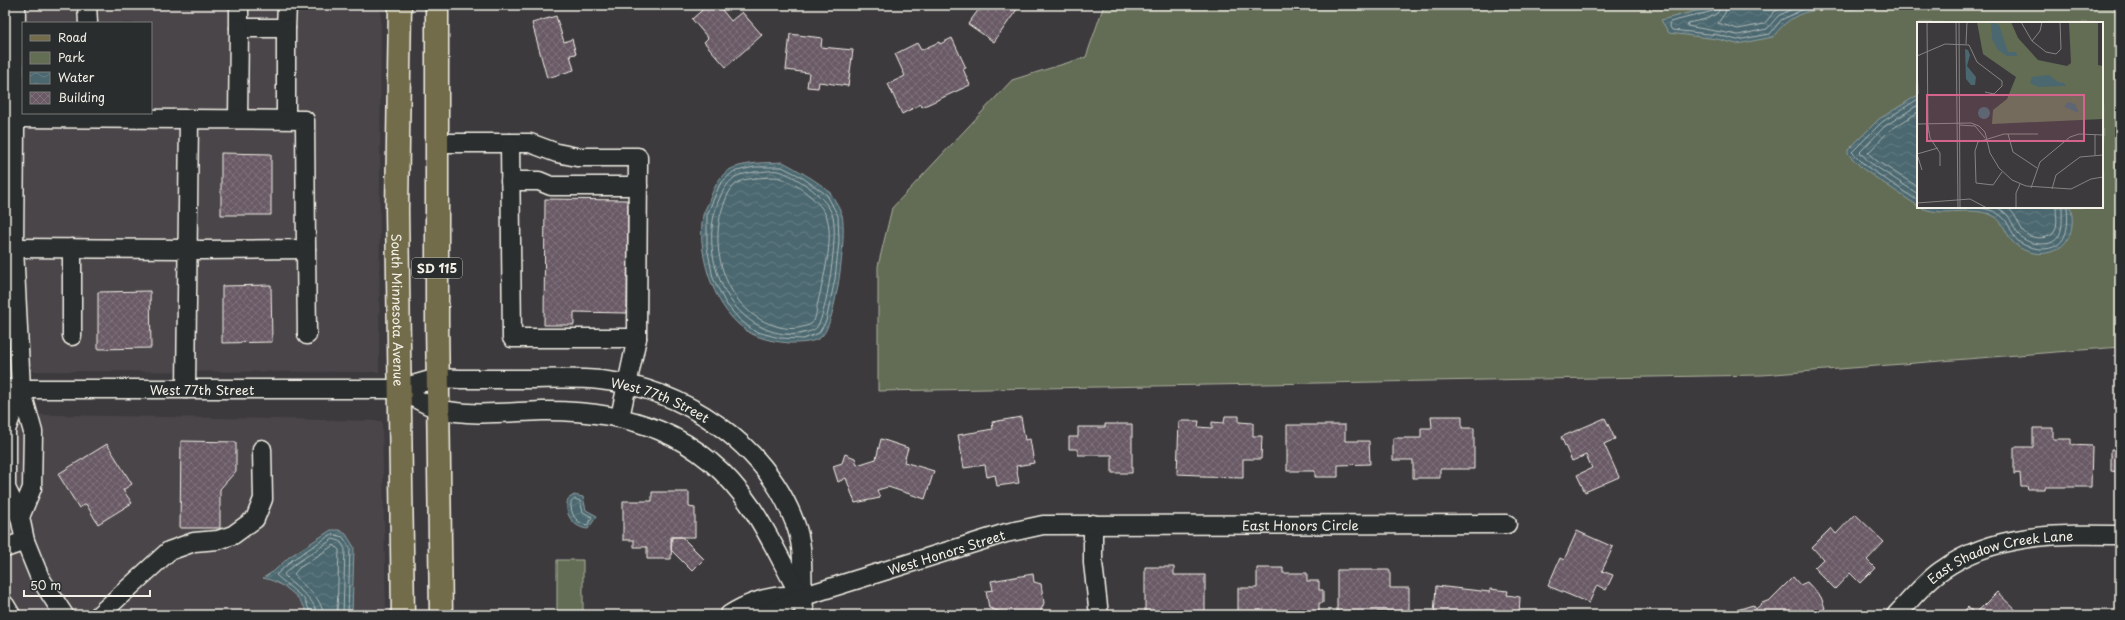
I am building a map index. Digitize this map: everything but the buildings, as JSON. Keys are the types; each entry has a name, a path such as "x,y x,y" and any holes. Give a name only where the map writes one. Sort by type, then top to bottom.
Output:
{"main road":[{"name":"South Minnesota Avenue","path":"400,5 397,210 403,615"},
{"name":"SD 115","path":"437,5 438,409 441,615"}],"street":[{"path":"16,5 13,389 6,430 6,488 12,518 25,541 40,578 64,615"},
{"path":"87,5 88,22"},
{"path":"238,119 239,5"},
{"path":"286,119 287,5"},
{"path":"239,28 286,28"},
{"path":"16,118 87,116 305,120 306,335"},
{"path":"186,389 189,119"},
{"path":"437,135 510,144 530,144 557,153 577,157 638,157 638,338 620,417"},
{"path":"510,144 512,338 638,338"},
{"path":"510,181 539,181 551,186 638,186"},
{"path":"14,248 306,249"},
{"path":"72,248 72,336"},
{"name":"West 77th Street","path":"13,389 399,389 438,379 593,380 628,384 655,392 682,403 708,418 737,440 776,484 796,524 802,545 803,566 801,596 805,615"},
{"path":"12,518 32,488 33,439 33,432 13,389"},
{"name":"West 77th Street","path":"399,389 438,409 472,412 566,411 620,417 656,428 675,437 718,468 751,508 801,596"},
{"path":"99,615 168,551 194,542 218,540 233,535 254,519 263,499 262,449"},
{"name":"West Honors Street","path":"801,596 1025,528 1062,523 1093,524"},
{"path":"1093,524 1093,563 1099,615"},
{"name":"East Honors Circle","path":"1093,524 1507,524"},
{"name":"East Shadow Creek Lane","path":"1896,615 1922,587 1941,571 1962,558 1985,548 2030,537 2060,534 2120,535"},
{"path":"5,548 25,541"},
{"path":"729,615 758,601 781,595 801,596"},
{"path":"763,615 801,596"},
{"path":"5,605 11,615"}],"shaded area":[{"path":"5,5 381,5 379,372 5,371"},
{"path":"5,414 382,421 386,615 5,615"}],"green space":[{"path":"1104,5 2120,5 2120,347 1762,375 878,391 878,266 892,208 1012,80 1086,57"},
{"path":"557,560 583,560 583,615 557,615"}],"water":[{"path":"1719,5 1859,5 1855,9 1809,11 1790,20 1773,37 1737,44 1717,39 1669,33 1661,20"},
{"path":"1917,96 1917,205 1863,169 1848,154 1848,150 1879,119"},
{"path":"783,162 828,190 840,210 843,225 842,259 836,297 827,328 819,338 798,343 766,339 752,334 739,325 728,313 718,298 711,282 702,248 703,215 719,179 733,168 758,163"},
{"path":"1923,208 2070,208 2072,224 2070,234 2061,247 2054,251 2038,253 2030,252 2016,245 2009,237 1999,220 1989,214 1971,211 1937,212"},
{"path":"574,495 583,497 586,510 597,516 588,529 578,526 568,515 568,499"},
{"path":"331,530 339,530 346,534 354,547 352,615 308,615 301,602 284,586 263,578 274,571 289,557"}]}
